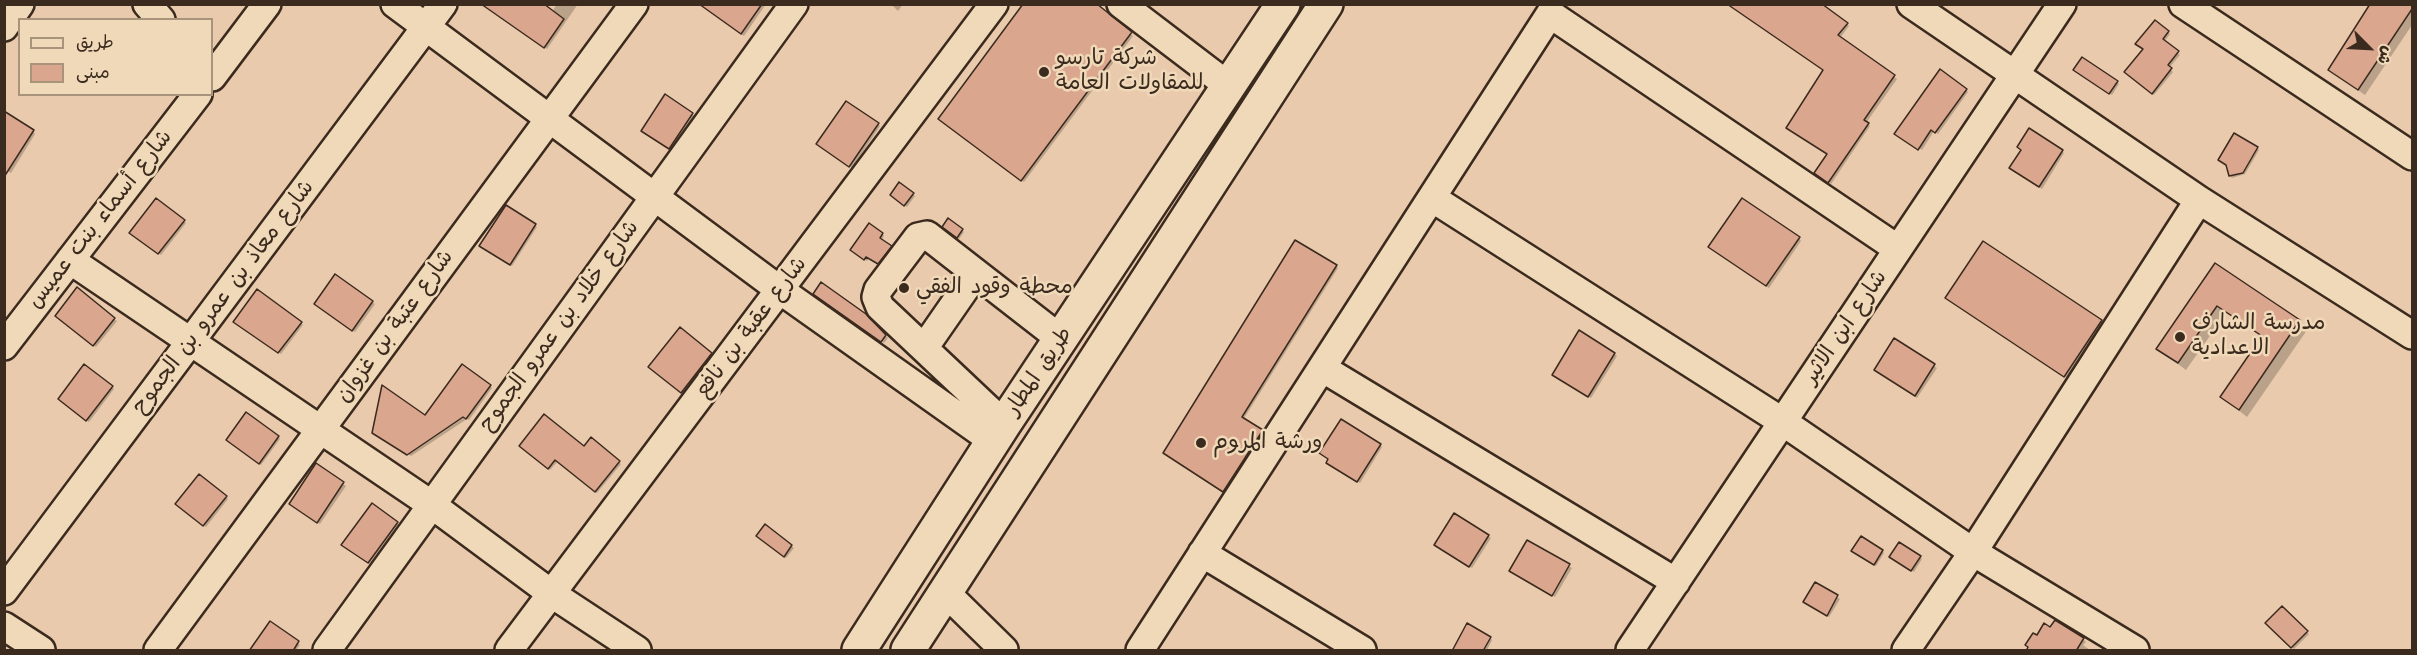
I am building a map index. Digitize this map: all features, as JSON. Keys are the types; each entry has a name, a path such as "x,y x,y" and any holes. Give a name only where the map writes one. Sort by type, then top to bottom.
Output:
{"highway":[{"name":"طريق المطار","path":"860,651 999,432 1283,4"},
{"name":"طريق المطار","path":"909,651 1326,4"}],"street":[{"path":"4,27 20,4"},
{"path":"147,4 159,18"},
{"name":"شارع أسماء بنت عميس","path":"213,74 267,4"},
{"path":"395,4 780,290 999,432"},
{"name":"شارع معاذ بن عمرو بن الجموح","path":"4,591 443,4"},
{"name":"شارع عتبة بن غزوان","path":"158,651 634,4"},
{"name":"شارع خلاد بن عمرو الجموح","path":"327,651 794,4"},
{"name":"شارع عقبة بن نافع","path":"510,651 994,4"},
{"path":"1121,4 1230,87"},
{"path":"1911,4 2199,200 2412,335"},
{"name":"شارع ابن الاثير","path":"1630,651 2062,4"},
{"path":"2183,4 2412,156"},
{"path":"1140,651 1550,14 1898,249"},
{"name":"شارع أسماء بنت عميس","path":"4,346 196,96"},
{"path":"1432,198 1783,422 1973,552 2134,651"},
{"path":"1906,651 1973,552 2199,200"},
{"path":"999,432 924,348 878,304 876,297 878,290 921,235 929,237 1062,340"},
{"path":"70,260 432,505 552,594 637,651"},
{"path":"924,348 976,273"},
{"path":"1322,368 1676,582"},
{"path":"1202,553 1362,651"},
{"path":"946,593 1004,651"},
{"path":"4,626 40,651"}],"building":[{"path":"481,4 544,4 564,19 544,48"},
{"path":"699,4 762,4 741,34"},
{"path":"1023,4 1097,4 1132,32 1021,181 938,119"},
{"path":"1727,4 1822,4 1848,23 1838,35 1895,75 1864,120 1869,123 1828,183 1814,173 1827,154 1786,128 1823,70"},
{"path":"2370,4 2412,4 2412,9 2358,90 2328,70"},
{"path":"2155,20 2169,31 2163,39 2179,51 2168,65 2172,68 2152,94 2124,72 2143,49 2135,44"},
{"path":"2082,57 2118,81 2109,94 2073,70"},
{"path":"1940,69 1967,89 1935,133 1931,130 1918,150 1894,134"},
{"path":"665,94 693,113 669,149 641,131"},
{"path":"846,101 879,123 849,167 816,144"},
{"path":"4,111 34,130 4,177"},
{"path":"2029,128 2063,150 2039,187 2009,168 2021,150 2017,147"},
{"path":"2234,133 2258,147 2243,173 2229,176 2226,165 2218,160"},
{"path":"899,182 914,193 904,206 890,195"},
{"path":"156,198 185,220 158,254 129,233"},
{"path":"1742,198 1800,237 1766,286 1708,247"},
{"path":"506,205 536,224 510,265 479,246"},
{"path":"948,218 963,229 957,238 942,227"},
{"path":"869,223 883,233 880,238 892,246 878,264 866,257 864,260 850,250"},
{"path":"1295,240 1337,265 1242,417 1263,430 1223,492 1163,453"},
{"path":"1983,241 2102,320 2064,377 1945,298"},
{"name":"مدرسة الشارف الاعدادية","path":"2215,263 2300,320 2239,410 2220,397 2262,336 2217,306 2178,363 2156,349"},
{"path":"335,274 373,301 352,331 314,304"},
{"path":"821,282 866,314 886,335 881,342 813,294"},
{"path":"77,287 115,318 93,346 55,316"},
{"path":"257,289 302,322 278,353 233,322"},
{"path":"680,327 712,353 681,393 648,367"},
{"path":"1579,330 1615,353 1588,397 1552,375"},
{"path":"1894,338 1935,364 1915,396 1874,370"},
{"path":"84,364 113,386 86,421 58,399"},
{"path":"462,364 491,385 466,419 463,417 407,455 372,433 382,385 425,415"},
{"path":"246,412 279,436 259,464 226,440"},
{"path":"544,414 584,446 591,437 620,461 595,492 555,460 548,469 519,446"},
{"path":"1341,419 1381,444 1357,482 1326,463 1328,459 1319,453"},
{"path":"316,463 344,482 317,523 289,504"},
{"path":"199,474 227,496 203,526 175,504"},
{"path":"372,503 398,522 368,563 341,545"},
{"path":"1454,513 1489,535 1469,567 1434,545"},
{"path":"765,524 792,545 784,557 756,536"},
{"path":"1861,536 1883,550 1874,565 1851,551"},
{"path":"1527,540 1570,564 1552,596 1509,571"},
{"path":"1899,542 1921,556 1911,571 1889,557"},
{"path":"1815,582 1838,595 1827,616 1803,602"},
{"path":"2282,606 2308,631 2291,648 2265,623"},
{"path":"2055,620 2084,638 2076,651 2026,651 2028,647 2025,645 2033,633 2037,635 2044,623 2050,627"},
{"path":"270,621 299,641 293,651 249,651"},
{"path":"1467,623 1491,637 1483,651 1452,651"}],"place":[{"name":"شركة تارسو للمقاولات العامة","path":"1044,72"},
{"name":"محطة وقود الفقي","path":"904,288"},
{"name":"مدرسة الشارف الاعدادية","path":"2180,337"},
{"name":"ورشة المروم","path":"1201,443"}]}
